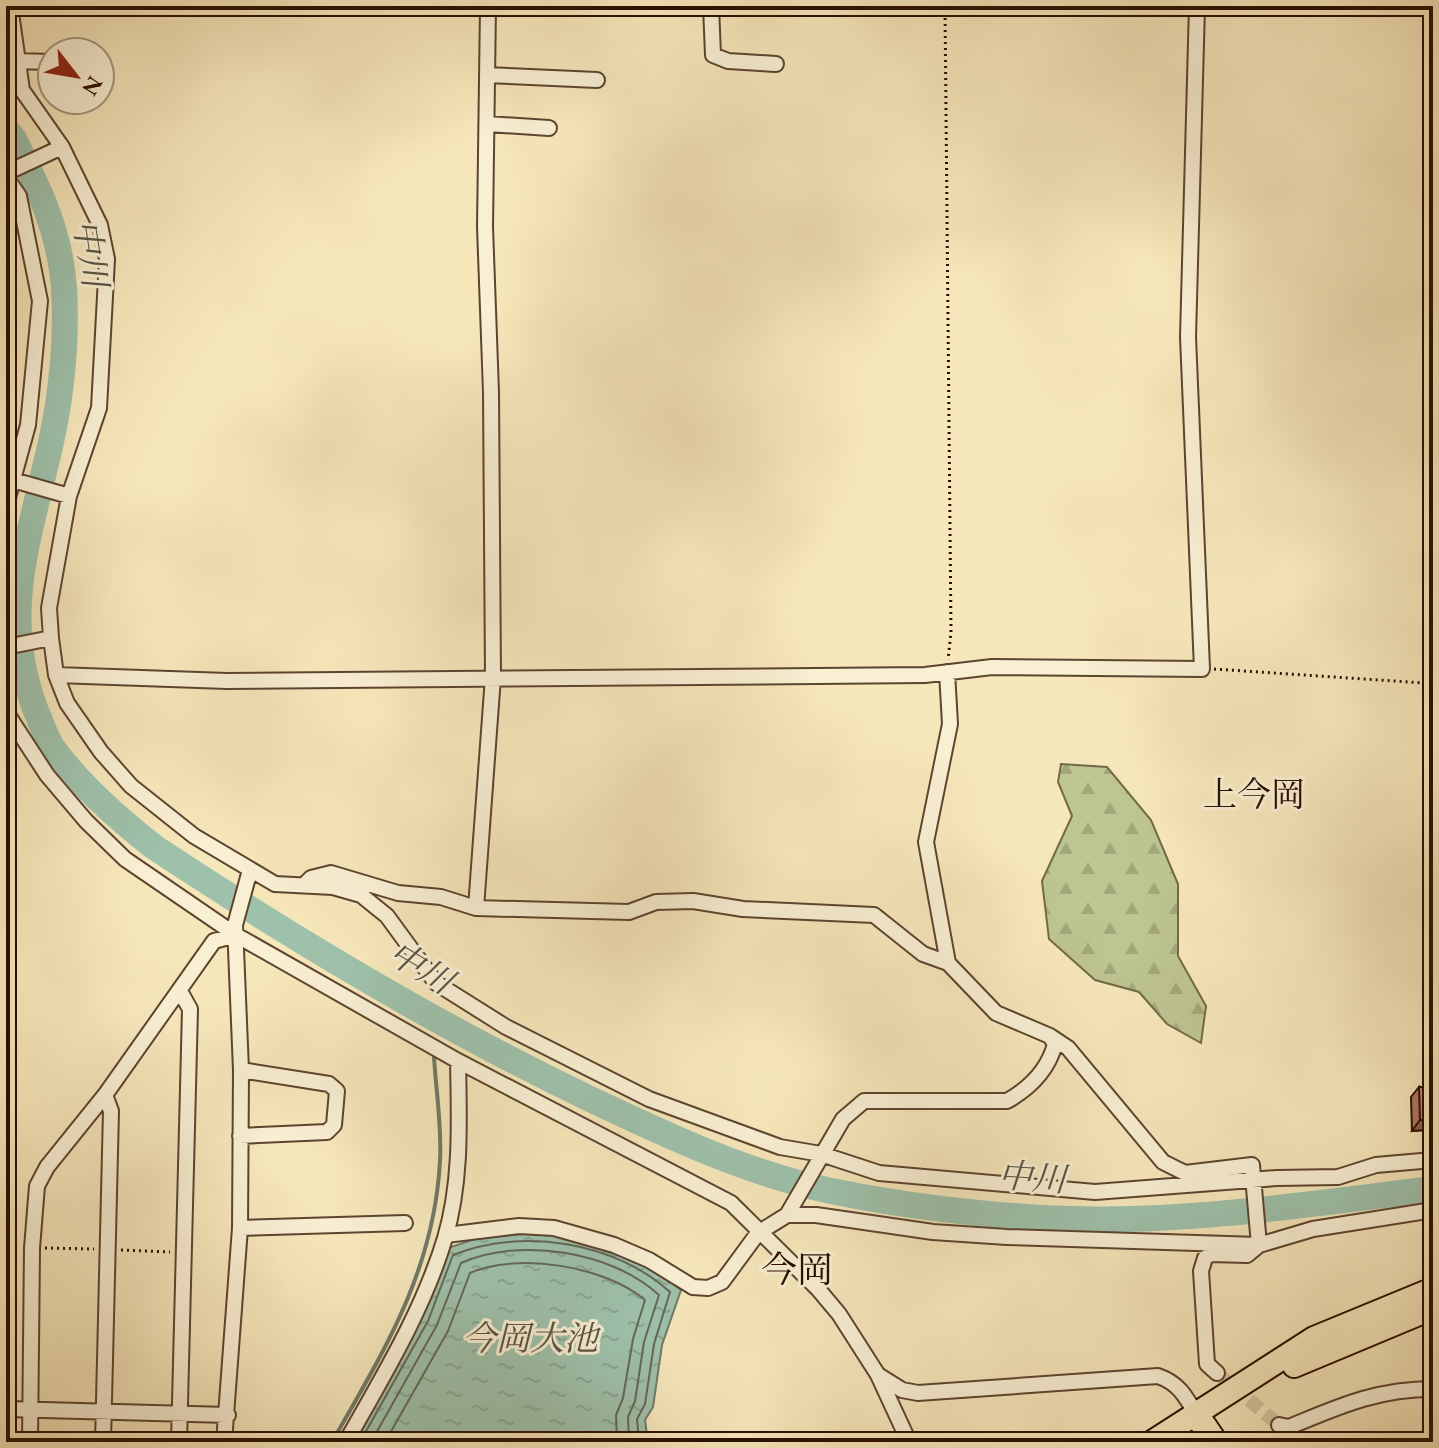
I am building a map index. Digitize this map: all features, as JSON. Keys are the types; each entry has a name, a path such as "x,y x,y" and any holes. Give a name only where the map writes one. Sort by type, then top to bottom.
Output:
{"highway":[{"path":"1152,1442 1314,1338 1433,1289"},
{"path":"1196,1414 1322,1351 1433,1308"},
{"path":"1196,1414 1208,1442"},
{"path":"1196,1414 1215,1442"}],"street":[{"path":"10,6 22,90 62,147 100,225 107,259 99,408 69,496 49,608 56,675 67,703 101,752 131,786 249,875 275,884 333,887 361,895 387,916 436,983 506,1027 649,1099 780,1147 821,1154 879,1173 1095,1192 1338,1177 1376,1165 1432,1154"},
{"path":"476,908 493,677 488,6"},
{"path":"711,6 713,55 728,61 776,64"},
{"path":"56,675 227,681 947,672 992,667 1202,669 1188,337 1197,6"},
{"path":"16,61 36,62"},
{"path":"487,75 597,80"},
{"path":"487,124 549,128"},
{"path":"6,505 9,479 28,425 40,301 19,196 6,175 62,147"},
{"path":"9,479 69,496"},
{"path":"6,647 51,638"},
{"path":"947,672 950,724 926,842 948,963"},
{"path":"6,712 47,775 86,821 125,859 236,930 458,1061 731,1203 839,1314 878,1375 909,1442"},
{"path":"305,885 311,878 331,873 398,893 441,897 476,908 629,912 656,902 693,901 743,909 874,915 923,954 948,963 996,1013 1050,1036 1068,1048 1163,1162 1185,1173 1252,1165 1259,1241 1247,1255 1211,1254 1203,1263 1207,1364 1217,1373"},
{"path":"224,1442 240,1228 241,1070 236,930 249,875"},
{"path":"30,1442 32,1248 37,1186 47,1167 105,1095 214,941 236,930"},
{"path":"179,1442 190,1009 180,991"},
{"path":"446,1235 519,1226 554,1228 614,1245 649,1260 693,1287 708,1288 722,1282 758,1233 788,1212 843,1119 864,1101 1007,1101 1022,1093 1051,1059 1055,1044 1050,1036"},
{"path":"346,1442 417,1313 446,1235 460,1141 458,1061"},
{"path":"240,1136 327,1132 334,1125 337,1091 329,1084 241,1070"},
{"path":"103,1442 111,1111 105,1095"},
{"path":"788,1212 933,1232 1007,1237 1259,1241 1433,1210"},
{"path":"240,1228 405,1223"},
{"path":"878,1375 902,1390 918,1393 1158,1376 1172,1381 1184,1392 1196,1414"},
{"path":"1279,1425 1289,1427 1367,1395 1397,1389 1433,1389"},
{"path":"6,1409 228,1415"}],"path":[{"path":"945,6 951,409 951,632 947,672"},
{"path":"1202,669 1424,683 1433,812"},
{"path":"1432,1154 1433,1078"}],"green space":[{"path":"1061,764 1107,767 1151,820 1178,884 1178,956 1206,1006 1201,1043 1167,1024 1139,992 1095,980 1049,939 1042,881 1072,816 1058,782"}],"water":[{"name":"今岡大池","path":"542,1232 615,1252 649,1268 681,1290 662,1345 653,1407 645,1420 648,1442 352,1442 448,1248 475,1239"}],"building":[{"path":"1419,1087 1431,1087 1432,1120 1420,1120"}],"waterway":[{"name":"中川","path":"6,129 32,175 53,229 62,267 65,308 57,411 21,581 18,612 25,677 54,750 101,802 154,847 259,915 476,1041 677,1139 799,1183 866,1198 942,1209 1096,1219 1245,1211 1433,1189"},
{"path":"430,1015 431,1028"},
{"path":"332,1442 404,1308 428,1238 440,1161 434,1057"}],"tunnel":[{"path":"1217,1373 1279,1425"}],"district":[{"name":"上今岡","path":"1254,794"},
{"name":"今岡","path":"797,1269"}]}
